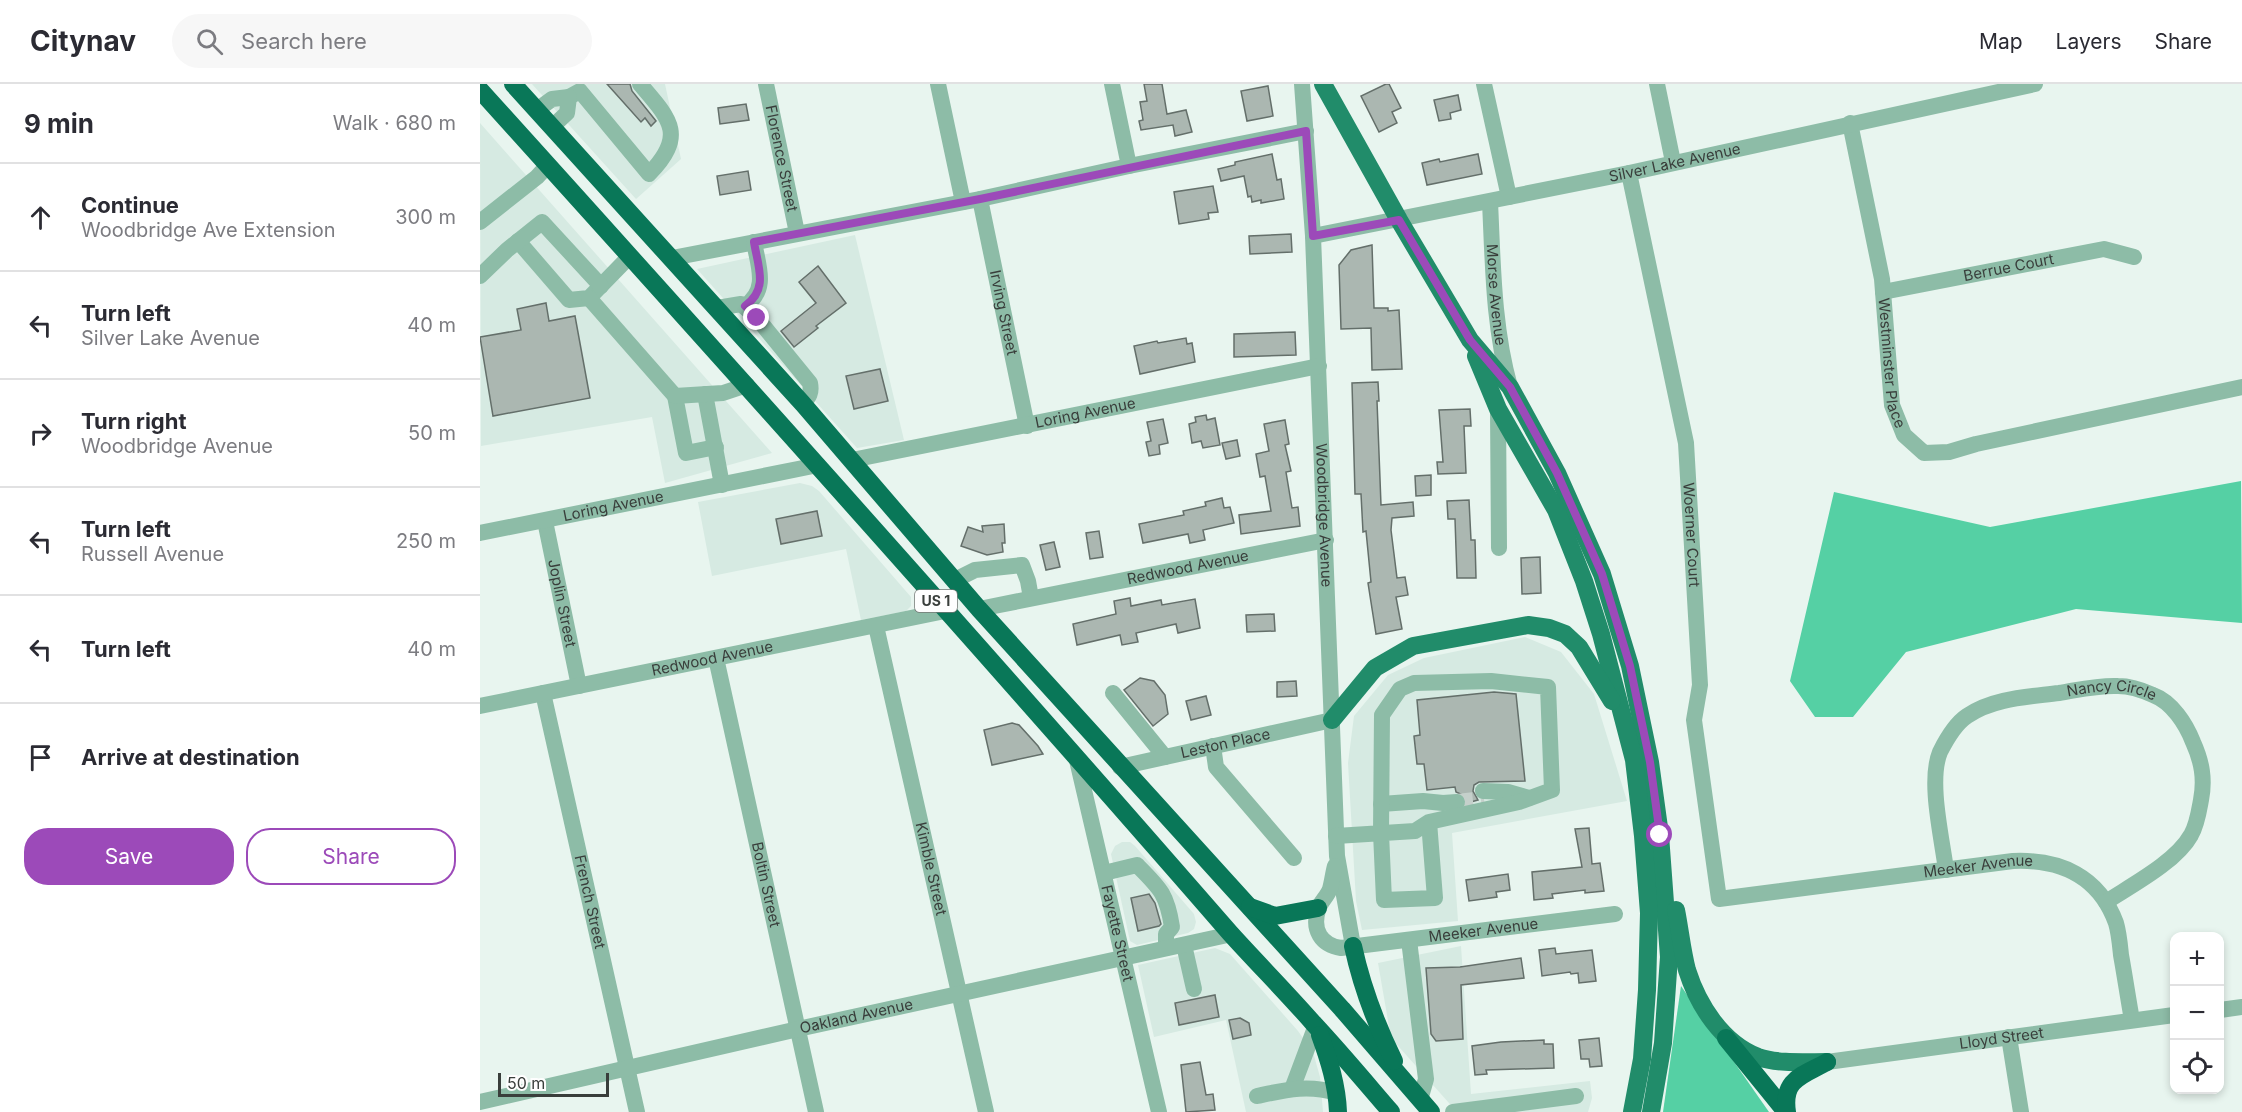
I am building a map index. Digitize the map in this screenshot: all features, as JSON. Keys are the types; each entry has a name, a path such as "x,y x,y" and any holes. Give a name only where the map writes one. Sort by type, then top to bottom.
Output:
{"highway":[{"name":"US 1","path":"513,84 803,404 979,609 1342,1009 1426,1106"},
{"name":"US 1","path":"482,96 548,165 747,385 1391,1112"},
{"path":"1247,906 1275,916 1318,908"},
{"path":"1353,946 1361,984 1372,1015 1404,1081"},
{"path":"1316,1025 1330,1066 1338,1112"},
{"path":"1726,1038 1786,1112"},
{"path":"1786,1112 1785,1098 1793,1082 1827,1062"}],"main road":[{"path":"1325,85 1399,220 1470,340 1498,409 1556,510 1584,581 1601,634 1634,760 1649,914 1642,1059 1632,1112"},
{"path":"1470,340 1510,387 1557,473 1602,574 1630,666 1650,762 1660,835 1669,957 1663,1043 1651,1112"},
{"path":"1332,720 1375,668 1413,646 1528,625 1549,628 1564,634 1579,647 1611,700 1634,760"},
{"path":"1660,835 1688,970 1702,1003 1726,1038 1760,1058 1827,1062"}],"street":[{"path":"578,89 650,174 667,154 671,139 665,114 640,84"},
{"name":"Florence Street","path":"766,84 797,233"},
{"path":"938,84 963,202"},
{"path":"1112,84 1129,166"},
{"name":"Woodbridge Avenue","path":"1302,84 1313,236 1319,366 1337,856 1353,946"},
{"path":"1484,84 1509,197"},
{"path":"1658,84 1673,162"},
{"name":"Silver Lake Avenue","path":"1313,236 1490,202 2035,84"},
{"path":"537,110 552,99 578,89"},
{"path":"552,126 567,113 578,89"},
{"name":"Westminster Place","path":"1850,123 1883,292 1892,405 1904,435 1924,453 1949,452 1976,444 2242,387"},
{"path":"672,258 980,199 1129,166 1306,131"},
{"path":"480,222 537,177 548,165"},
{"name":"Woerner Court","path":"1629,172 1686,443 1700,685 1694,720 1719,899"},
{"name":"Irving Street","path":"980,199 1027,426"},
{"name":"Morse Avenue","path":"1490,202 1495,315 1501,355 1510,387"},
{"path":"480,276 542,222 601,286"},
{"path":"518,241 569,300 589,298 630,256"},
{"path":"745,306 757,296 760,285 754,242"},
{"name":"Berrue Court","path":"1883,292 2104,249 2134,257"},
{"path":"589,298 675,396 686,453 716,447"},
{"path":"717,308 735,304 745,306 757,318 810,383 812,390 803,404"},
{"name":"Loring Avenue","path":"852,460 1319,366"},
{"path":"675,396 723,393 747,385"},
{"path":"705,394 723,485"},
{"path":"1498,409 1499,548"},
{"name":"Loring Avenue","path":"480,533 818,465"},
{"name":"Joplin Street","path":"545,521 579,686"},
{"name":"Redwood Avenue","path":"979,609 1326,540"},
{"path":"955,580 975,570 1022,565 1031,598"},
{"name":"Redwood Avenue","path":"480,706 945,611"},
{"name":"Kimble Street","path":"876,626 986,1112"},
{"name":"Boltin Street","path":"716,658 816,1112"},
{"path":"1336,836 1381,834 1415,831 1429,822 1474,813 1551,790 1548,687 1491,681 1414,683 1400,688 1382,715 1381,834 1384,900 1435,898 1429,822"},
{"name":"Nancy Circle","path":"1946,870 1935,771 1946,741 1964,717 1980,708 2008,700 2098,687 2118,686 2138,689 2156,696 2173,710 2188,730 2199,757 2204,783 2192,834 2173,856 2106,902"},
{"name":"French Street","path":"543,693 637,1112"},
{"path":"1113,693 1166,757"},
{"name":"Leston Place","path":"1120,767 1332,720"},
{"path":"1212,746 1216,767 1294,858"},
{"name":"Fayette Street","path":"1076,754 1125,957 1159,1112"},
{"path":"1483,795 1508,792 1530,798"},
{"path":"1381,804 1423,801 1443,803 1456,797"},
{"path":"1104,873 1166,856"},
{"path":"1318,908 1329,891 1337,856"},
{"name":"Meeker Avenue","path":"1719,899 2013,861 2033,860 2054,864 2078,875 2106,902 2116,925 2132,1020"},
{"path":"1137,865 1162,891 1169,907 1172,927 1166,934 1166,948"},
{"name":"Meeker Avenue","path":"1318,908 1317,934 1323,942 1332,947 1615,914"},
{"name":"Oakland Avenue","path":"480,1102 798,1029 1232,934"},
{"path":"1409,939 1426,1079 1426,1106"},
{"path":"1184,945 1194,989"},
{"path":"2224,1009 2242,1007"},
{"name":"Lloyd Street","path":"1827,1062 2170,1016"},
{"path":"1292,1089 1316,1025"},
{"path":"2009,1037 2021,1112"},
{"path":"1257,1096 1292,1089 1321,1088 1336,1093"},
{"path":"1453,1112 1567,1102"}],"shaded area":[{"path":"532,84 665,84 681,159 636,199"},
{"path":"480,123 772,453 665,483 652,417 481,446"},
{"path":"855,235 904,440 857,448 697,269"},
{"path":"800,483 812,486 819,491 911,597 911,606 906,611 861,620 846,549 712,576 698,502"},
{"path":"1525,637 1561,652 1594,694 1627,801 1452,833 1458,921 1362,930 1356,901 1348,763 1354,716 1388,675 1424,658"},
{"path":"1122,842 1130,842 1135,846 1194,914 1196,922 1194,929 1188,933 1137,945 1130,941 1111,854 1115,846"},
{"path":"1461,946 1471,1094 1590,1081 1592,1098 1588,1112 1457,1112 1391,1038 1378,963"},
{"path":"1215,948 1230,954 1298,1031 1313,1052 1320,1077 1323,1112 1246,1112 1226,1020 1154,1037 1138,965"}],"green space":[{"path":"2241,481 2242,623 2076,609 1906,652 1853,717 1815,717 1790,681 1834,492 1990,527"},
{"path":"1681,986 1769,1112 1663,1112"}],"building":[{"path":"607,84 630,84 632,91 656,121 651,126 645,118 641,122"},
{"path":"1144,84 1162,84 1167,114 1186,110 1192,132 1175,136 1173,125 1141,130 1139,121 1143,120 1140,102 1147,101"},
{"path":"1389,84 1401,108 1392,112 1397,123 1379,132 1361,96"},
{"path":"1268,86 1273,116 1247,121 1241,91"},
{"path":"1458,95 1461,110 1450,113 1451,119 1439,121 1434,100"},
{"path":"746,104 749,120 720,124 718,108"},
{"path":"1272,154 1277,180 1281,179 1284,199 1261,203 1261,200 1252,202 1251,196 1248,197 1244,176 1221,181 1218,169 1235,165 1235,162"},
{"path":"1478,154 1482,174 1427,185 1422,163 1439,159 1440,162"},
{"path":"748,171 751,190 720,195 717,176"},
{"path":"1213,186 1218,212 1208,213 1209,219 1179,224 1174,192"},
{"path":"1291,234 1292,252 1250,254 1249,236"},
{"path":"1372,245 1374,308 1388,308 1388,311 1399,310 1402,369 1372,370 1371,328 1341,329 1339,265 1351,250"},
{"path":"818,266 846,303 816,326 818,328 794,347 781,331 816,303 799,282"},
{"path":"546,303 549,321 575,316 590,398 493,416 480,337 521,330 517,309"},
{"path":"1295,332 1296,355 1234,357 1234,334"},
{"path":"1186,338 1187,344 1192,343 1195,362 1140,374 1134,346"},
{"path":"880,369 888,401 854,409 846,376"},
{"path":"1378,382 1381,505 1413,502 1414,516 1392,518 1391,530 1397,578 1405,577 1408,595 1396,597 1402,629 1376,634 1368,583 1371,582 1366,531 1363,532 1361,494 1355,494 1352,383"},
{"path":"1470,409 1471,426 1464,426 1466,473 1438,474 1437,462 1443,462 1439,410"},
{"path":"1206,415 1207,420 1215,418 1220,445 1203,448 1201,441 1192,443 1189,424 1196,422 1195,417"},
{"path":"1163,419 1168,443 1159,445 1160,454 1149,456 1146,442 1151,441 1147,422"},
{"path":"1285,420 1289,444 1285,445 1291,471 1286,472 1292,508 1298,507 1300,526 1241,534 1239,515 1271,511 1265,476 1260,477 1256,454 1269,451 1264,424"},
{"path":"1237,440 1240,456 1226,459 1222,443"},
{"path":"1431,475 1431,495 1416,496 1415,476"},
{"path":"1222,498 1224,508 1230,507 1234,523 1203,530 1205,540 1190,543 1188,534 1143,543 1139,524 1184,515 1183,511 1206,506 1205,502"},
{"path":"1469,500 1471,540 1475,540 1476,578 1457,578 1455,519 1448,519 1447,501"},
{"path":"817,511 822,536 781,544 776,519"},
{"path":"1004,524 1003,552 987,555 961,546 968,527 983,532 982,526"},
{"path":"1099,531 1103,557 1090,559 1086,533"},
{"path":"1054,542 1060,567 1046,570 1040,545"},
{"path":"1540,557 1541,593 1522,594 1521,558"},
{"path":"1130,598 1131,606 1161,600 1162,605 1195,599 1200,628 1178,633 1176,624 1136,633 1138,642 1122,645 1120,635 1077,645 1073,624 1116,614 1114,601"},
{"path":"1274,614 1275,631 1247,632 1246,615"},
{"path":"1140,678 1154,681 1165,695 1168,714 1153,726 1124,690"},
{"path":"1296,681 1297,696 1277,697 1277,682"},
{"path":"1494,692 1516,694 1525,781 1479,782 1474,785 1473,791 1478,800 1467,803 1465,796 1456,792 1455,787 1427,790 1424,764 1417,764 1414,736 1420,735 1417,700"},
{"path":"1206,696 1211,715 1191,720 1186,701"},
{"path":"1012,723 1019,725 1043,754 992,765 984,730"},
{"path":"1589,828 1592,864 1600,863 1604,891 1585,893 1585,890 1552,894 1553,898 1534,900 1532,872 1582,867 1575,829"},
{"path":"1508,874 1510,890 1496,892 1497,897 1469,901 1466,880"},
{"path":"1149,894 1155,903 1161,924 1138,931 1131,898"},
{"path":"1555,948 1556,954 1592,950 1596,981 1579,983 1578,973 1571,974 1570,972 1542,976 1539,950"},
{"path":"1521,958 1524,978 1461,985 1463,1039 1436,1041 1431,1034 1426,968 1460,967"},
{"path":"1215,995 1219,1017 1179,1025 1175,1003"},
{"path":"1240,1018 1249,1023 1251,1035 1233,1039 1229,1020"},
{"path":"1599,1038 1602,1066 1590,1067 1589,1059 1581,1059 1579,1040"},
{"path":"1544,1040 1544,1044 1553,1044 1554,1068 1486,1070 1487,1074 1475,1075 1472,1046"},
{"path":"1200,1062 1206,1095 1213,1094 1215,1110 1186,1112 1181,1065"}],"tunnel":[{"path":"1457,802 1484,799"}],"route":[{"path":"757,318 745,306 757,296 760,285 754,242 980,199 1129,166 1306,131 1313,236 1399,220 1470,340 1510,387 1557,473 1602,574 1630,666 1650,762 1660,835"}]}
